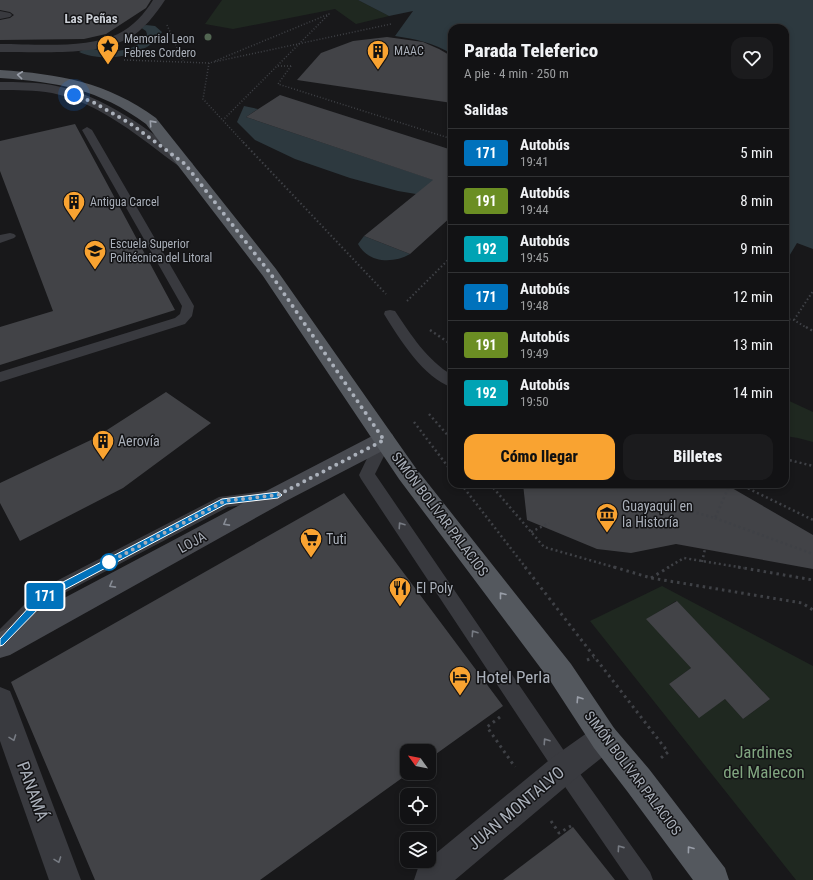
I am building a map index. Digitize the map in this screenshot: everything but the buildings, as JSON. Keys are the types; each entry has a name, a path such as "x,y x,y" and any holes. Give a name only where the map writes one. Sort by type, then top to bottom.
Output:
{"main road":[{"name":"SIMÓN BOLÍVAR PALACIOS","path":"0,74 18,75 79,84 96,89 136,108 150,121 270,273 407,473 562,673 604,738 638,780 713,880"},
{"name":"LOJA","path":"0,646 278,495 384,440"}],"street":[{"path":"0,48 84,46 105,43 122,37 135,27 159,0"},
{"path":"0,86 27,86 53,89 93,102 131,124 185,164"},
{"name":"PANAMÁ","path":"0,701 66,880"},
{"name":"JUAN MONTALVO","path":"430,880 564,768 604,738"}],"lane":[{"path":"0,377 180,321 186,316 188,306 88,130"},
{"path":"390,314 415,348 439,375 448,380"},
{"path":"384,440 367,475 564,768 642,880"},
{"path":"0,642 45,595 225,501 278,495"}],"path":[{"path":"209,63 329,14 223,120"},
{"path":"209,63 391,24"},
{"path":"167,25 183,61"},
{"path":"209,63 203,99 389,297"},
{"path":"277,66 291,66 278,84 448,138"},
{"path":"404,304 448,260"},
{"path":"794,320 813,291"},
{"path":"789,319 794,320 813,332"},
{"path":"426,327 448,342"},
{"path":"429,414 448,435"},
{"path":"414,422 448,467"},
{"path":"789,460 813,466"},
{"path":"464,488 668,752 638,780"},
{"path":"493,488 544,547 651,578 802,603 813,610"},
{"path":"715,518 728,488"},
{"path":"747,488 813,520"},
{"path":"687,510 715,518 813,554"},
{"path":"531,532 549,523"},
{"path":"702,562 705,549"},
{"path":"651,578 684,558 813,580"}],"green space":[{"path":"222,0 358,0 389,16 356,24 335,9 233,29 205,24"},
{"path":"789,401 813,412 813,442 789,437"},
{"name":"Jardines del Malecon","path":"662,586 813,666 813,880 796,880 590,621","holes":["676,601 770,699 743,719 725,699 698,717 669,684 691,668 647,619"]}],"shaded area":[{"path":"358,0 813,0 813,249 797,243 789,256 789,24 448,24 448,52 424,42 395,36 413,11 389,16"},
{"path":"146,25 155,26 162,32 146,47 136,52 124,56 100,57 79,52 86,49 106,51 124,50 135,46 144,39 147,34 146,31 140,27"},
{"path":"244,106 258,109 246,117 448,185 448,199 398,191 350,178 295,159 255,140 237,122"},
{"path":"364,236 410,254 389,260 374,258 362,250 358,244"}],"bus line":[{"name":"171","path":"0,642 45,595 225,501 278,495"}],"place":[{"name":"Memorial Leon Febres Cordero","path":"108,66"},
{"name":"MAAC","path":"378,70"},
{"name":"Antigua Carcel","path":"74,222"},
{"name":"Escuela Superior Politécnica del Litoral","path":"95,270"},
{"name":"Aerovía","path":"103,460"},
{"name":"Guayaquil en la Historía","path":"607,534"},
{"name":"Tuti","path":"311,558"},
{"name":"El Poly","path":"400,608"},
{"name":"Hotel Perla","path":"460,696"}],"district":[{"name":"Las Peñas","path":"91,18"}],"route":[{"path":"74,95 93,102 131,124 185,164 270,273 384,440 278,495 225,501 109,562"}]}
